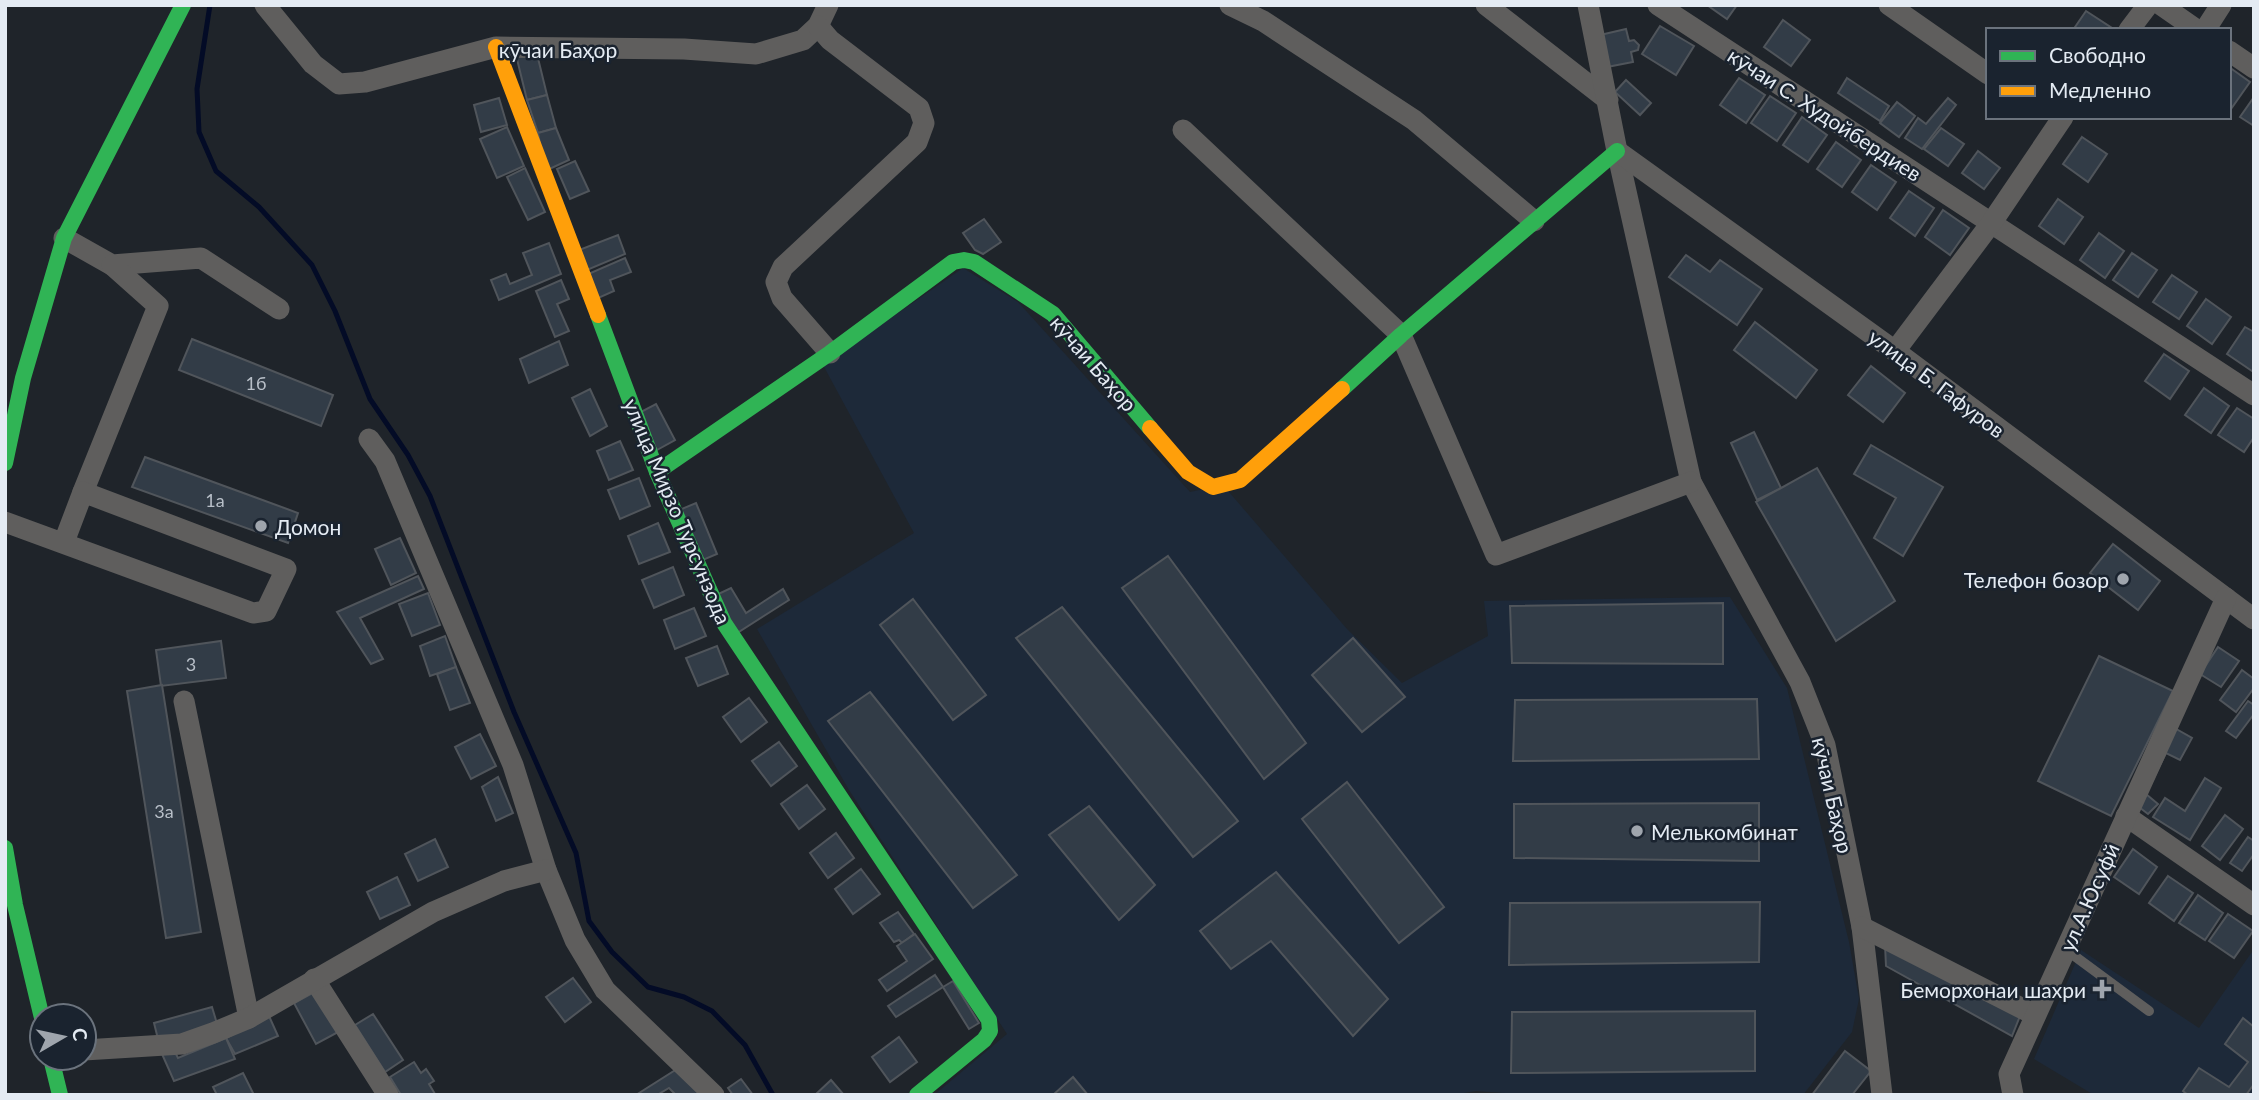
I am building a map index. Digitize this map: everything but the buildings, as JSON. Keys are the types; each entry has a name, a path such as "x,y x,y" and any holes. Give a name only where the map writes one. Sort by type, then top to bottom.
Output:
{"street":[{"path":"5,463 23,378 64,238 183,5"},
{"name":"кӯчаи Баҳор","path":"265,5 313,64 339,84 365,82 496,47 684,49 756,54 803,40 818,26"},
{"path":"828,5 818,26 830,40 919,108 925,123 917,142 783,267 776,282 782,298 830,353"},
{"path":"1230,5 1263,21 1414,120 1534,221"},
{"path":"1486,5 1608,100"},
{"name":"кӯчаи Баҳор","path":"1588,5 1690,482 1800,682 1825,745 1862,927 1882,1095"},
{"name":"кӯчаи С. Худойбердиев","path":"1658,5 2254,395"},
{"path":"1889,5 1986,73"},
{"path":"2131,28 2148,5"},
{"path":"2161,5 2194,28"},
{"path":"2205,28 2221,5"},
{"name":"улица Мирзо Турсунзода","path":"496,47 657,472 724,623 989,1020 990,1031 984,1040 917,1095"},
{"path":"2231,52 2254,68"},
{"path":"1895,351 1992,222 2058,119"},
{"path":"1183,130 1401,335 1496,555 1690,482"},
{"name":"кӯчаи Баҳор","path":"657,472 830,353 953,262 964,260 974,262 1053,314 1188,472 1213,486 1240,480 1401,335 1618,151"},
{"name":"улица Б. Гафуров","path":"1618,151 1895,351 2254,619"},
{"path":"64,238 112,265 158,306 64,542"},
{"path":"112,265 201,258 279,309"},
{"path":"369,439 385,461 513,765 546,870 575,940 605,990 714,1095"},
{"path":"5,522 253,613 266,611 286,569 83,492"},
{"name":"ул.А.Юсуфй","path":"2013,1095 2009,1074 2226,598"},
{"path":"184,701 249,1018"},
{"name":"ул.А.Юсуфй","path":"2126,816 2254,905"},
{"path":"5,848 15,905 38,1002"},
{"path":"98,1049 182,1044 249,1018 433,912 504,881 546,870"},
{"path":"1862,927 2035,1015"},
{"path":"314,979 388,1095"},
{"path":"54,1072 60,1095"}],"lane":[{"path":"2065,949 2149,1011"}],"shaded area":[{"path":"963,268 1018,302 1190,492 1223,485 1347,629 1402,683 1488,636 1484,601 1730,597 1787,688 1849,942 1859,999 1852,1032 1803,1095 1532,1095 1476,1091 1452,1095 934,1095 1007,1034 849,790 757,629 914,533 823,365"},
{"name":"Беморхонаи шахри","path":"2254,949 2254,1095 2094,1095 2034,1059 2081,950 2199,1028"}],"waterway":[{"path":"210,5 197,89 199,132 216,171 259,207 312,265 335,311 370,399 408,455 430,496 514,712 576,853 589,921 612,952 648,987 684,997 712,1011 745,1045 773,1095"}],"traffic: fast":[{"path":"5,463 23,378 64,238 183,5"},
{"path":"1342,389 1401,335 1617,151"},
{"path":"657,472 830,353 953,262 964,260 974,262 1053,314 1150,428"},
{"path":"598,315 657,472 724,623 989,1020 990,1031 984,1040 917,1095"},
{"path":"5,848 15,905 38,1002"},
{"path":"54,1072 60,1095"}],"traffic: slow":[{"path":"496,47 598,315"},
{"path":"1150,428 1188,472 1213,487 1240,480 1342,389"}],"place":[{"name":"Домон","path":"261,526"},
{"name":"Телефон бозор","path":"2123,579"},
{"name":"Мелькомбинат","path":"1637,831"},
{"name":"Беморхонаи шахри","path":"2102,989"}]}
